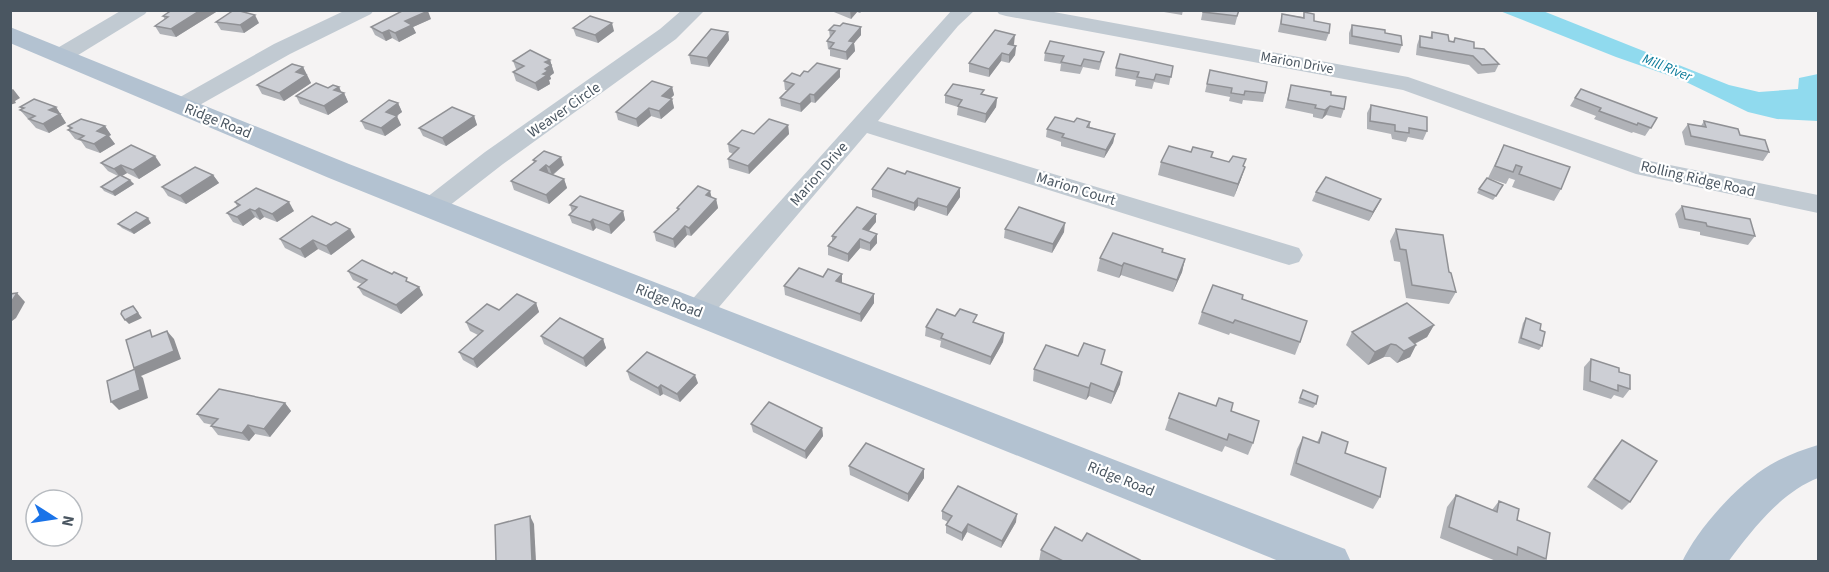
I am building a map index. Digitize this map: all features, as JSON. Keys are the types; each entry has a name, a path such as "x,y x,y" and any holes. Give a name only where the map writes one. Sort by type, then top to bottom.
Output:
{"main road":[{"name":"Ridge Road","path":"10,34 431,207 1330,561"},
{"path":"1703,561 1738,517 1760,494 1781,478 1818,461"}],"street":[{"path":"62,55 138,10"},
{"path":"181,106 273,54 364,10"},
{"name":"Weaver Circle","path":"431,207 494,158 668,34 695,10"},
{"name":"Marion Drive","path":"698,312 951,22 965,10"},
{"name":"Marion Drive","path":"1006,10 1408,84 1579,146"},
{"name":"Marion Court","path":"863,124 1289,255"},
{"name":"Rolling Ridge Road","path":"1579,146 1674,176 1818,204"}],"water":[{"name":"Mill River","path":"1500,11 1543,11 1729,85 1759,92 1798,89 1799,78 1818,74 1818,121 1777,119 1748,112 1682,80 1616,57"}],"building":[{"path":"172,10 201,10 171,29 155,26 168,17 163,16"},
{"path":"234,10 255,15 240,25 216,22"},
{"path":"404,10 428,11 405,21 412,25 395,33 389,30 382,33 371,27"},
{"path":"1203,10 1239,10 1237,16 1203,12"},
{"path":"1304,12 1314,14 1314,21 1330,24 1329,33 1281,24 1282,14 1304,18"},
{"path":"590,16 612,23 595,35 573,28"},
{"path":"843,23 861,27 849,41 854,42 846,52 830,48 834,43 827,41 835,31 829,30 834,25 840,26"},
{"path":"1352,25 1385,30 1385,33 1401,36 1402,45 1352,36"},
{"path":"711,29 728,32 707,58 689,55"},
{"path":"995,30 1015,35 1008,44 1016,46 1009,55 1002,53 989,69 969,63"},
{"path":"1432,32 1448,35 1449,41 1454,42 1455,38 1474,42 1474,48 1484,49 1499,64 1482,65 1473,56 1420,47 1420,36 1432,38"},
{"path":"1050,41 1104,52 1100,62 1084,59 1081,66 1061,62 1064,56 1045,53"},
{"path":"530,50 550,60 545,62 551,65 545,69 548,71 543,74 547,75 535,83 513,72 524,66 513,61"},
{"path":"1120,54 1173,66 1171,77 1156,74 1154,80 1137,77 1139,72 1116,68"},
{"path":"817,63 840,69 814,95 810,94 800,104 780,98 794,84 784,81 792,73 800,76"},
{"path":"292,64 303,67 296,72 306,75 279,93 257,85"},
{"path":"1210,70 1267,82 1265,93 1245,91 1244,95 1231,93 1232,88 1207,84"},
{"path":"652,81 672,87 662,96 672,99 659,111 649,108 636,119 616,112"},
{"path":"316,83 328,88 333,85 339,87 334,90 344,93 324,106 296,96"},
{"path":"953,84 984,90 981,94 997,98 986,114 958,106 962,100 945,95"},
{"path":"1291,85 1346,97 1344,109 1330,106 1325,110 1315,108 1316,105 1288,100"},
{"path":"1581,89 1657,118 1651,128 1599,111 1601,108 1575,98"},
{"path":"34,99 56,107 49,110 60,114 43,124 29,119 35,116 20,110 24,108 20,107"},
{"path":"389,100 398,103 386,112 397,116 381,128 361,121"},
{"path":"1371,105 1427,117 1427,131 1409,128 1409,133 1395,131 1395,125 1370,121"},
{"path":"452,107 474,116 442,138 419,128"},
{"path":"1055,117 1074,122 1077,118 1090,122 1087,127 1115,134 1106,150 1062,137 1064,134 1047,129"},
{"path":"81,119 105,126 97,131 108,135 94,144 79,139 84,136 68,130 72,128 68,126"},
{"path":"769,119 788,125 748,166 728,159 739,148 728,144 742,130 754,134"},
{"path":"1704,121 1738,129 1740,135 1765,140 1769,152 1691,136 1688,124 1706,127"},
{"path":"131,145 155,156 133,170 121,165 114,169 101,163"},
{"path":"1504,145 1570,167 1561,189 1519,174 1522,167 1516,165 1513,172 1495,166"},
{"path":"1169,146 1191,152 1193,147 1213,152 1211,157 1229,162 1233,156 1246,159 1243,166 1245,167 1238,184 1161,162"},
{"path":"544,151 561,157 549,167 546,165 540,170 564,179 546,195 511,181 536,161 533,160"},
{"path":"195,167 213,175 180,196 162,187"},
{"path":"888,168 905,174 907,171 960,188 947,207 918,198 914,203 872,189"},
{"path":"120,175 130,180 112,192 101,187"},
{"path":"1326,177 1381,199 1373,212 1316,192"},
{"path":"1487,178 1503,185 1496,196 1479,189"},
{"path":"698,186 710,191 706,195 716,199 689,228 685,226 673,239 654,232 679,209 677,208"},
{"path":"256,188 289,202 272,214 259,208 255,211 250,209 237,217 227,213 240,205 235,202"},
{"path":"580,196 623,211 609,225 593,219 590,222 569,215 577,207 570,205"},
{"path":"1682,206 1750,219 1755,236 1685,219"},
{"path":"857,207 876,214 863,229 877,234 870,243 860,239 848,254 828,246 836,237 832,236"},
{"path":"1019,207 1065,223 1053,244 1005,229"},
{"path":"136,212 148,218 130,230 118,224"},
{"path":"312,216 331,225 336,222 350,229 326,246 313,240 300,249 280,239"},
{"path":"1396,229 1443,235 1449,272 1456,292 1412,285 1406,250 1400,249"},
{"path":"1113,233 1163,249 1162,252 1185,259 1177,280 1100,258"},
{"path":"362,260 392,274 394,272 407,278 406,281 419,287 396,305 358,287 367,280 348,271"},
{"path":"799,268 823,277 828,269 842,274 836,281 874,294 860,314 784,286"},
{"path":"1213,285 1243,295 1242,299 1307,321 1300,342 1235,320 1233,323 1202,312"},
{"path":"17,293 10,304 10,294"},
{"path":"517,294 536,303 473,359 459,352 483,331 466,322 487,304 499,310"},
{"path":"1407,303 1434,325 1409,338 1416,345 1404,351 1391,344 1375,352 1352,332"},
{"path":"133,306 138,313 125,320 121,314 122,311"},
{"path":"937,309 955,316 960,309 977,315 973,322 1004,333 991,357 941,338 943,334 926,327"},
{"path":"560,318 603,339 583,358 541,336"},
{"path":"1526,318 1541,324 1540,330 1545,332 1542,346 1521,338"},
{"path":"150,330 152,337 167,331 174,351 134,368 126,340"},
{"path":"1084,343 1105,350 1101,364 1122,372 1114,392 1091,383 1089,388 1034,369 1046,345 1078,356"},
{"path":"647,352 695,375 677,394 661,385 658,388 627,371"},
{"path":"1591,359 1619,368 1619,372 1630,375 1630,389 1618,385 1618,391 1590,381"},
{"path":"135,369 140,390 111,402 107,381"},
{"path":"219,389 285,403 264,429 248,425 242,433 211,426 218,419 197,414"},
{"path":"1303,390 1318,396 1316,404 1300,398"},
{"path":"1179,393 1216,406 1219,398 1233,403 1231,411 1259,421 1253,443 1229,434 1227,440 1169,418"},
{"path":"769,402 822,428 805,451 751,424"},
{"path":"1322,432 1348,442 1345,453 1386,468 1380,497 1296,463 1303,437 1319,443"},
{"path":"1622,440 1657,461 1630,502 1594,479"},
{"path":"866,443 924,469 908,494 849,466"},
{"path":"958,486 1017,514 1002,541 968,524 962,533 946,525 952,516 942,511"},
{"path":"1456,495 1497,512 1499,501 1519,509 1517,520 1550,533 1546,559 1518,547 1517,555 1449,527"},
{"path":"530,516 532,561 496,561 495,525"},
{"path":"1055,527 1082,541 1087,533 1140,560 1063,561 1041,550"}]}
